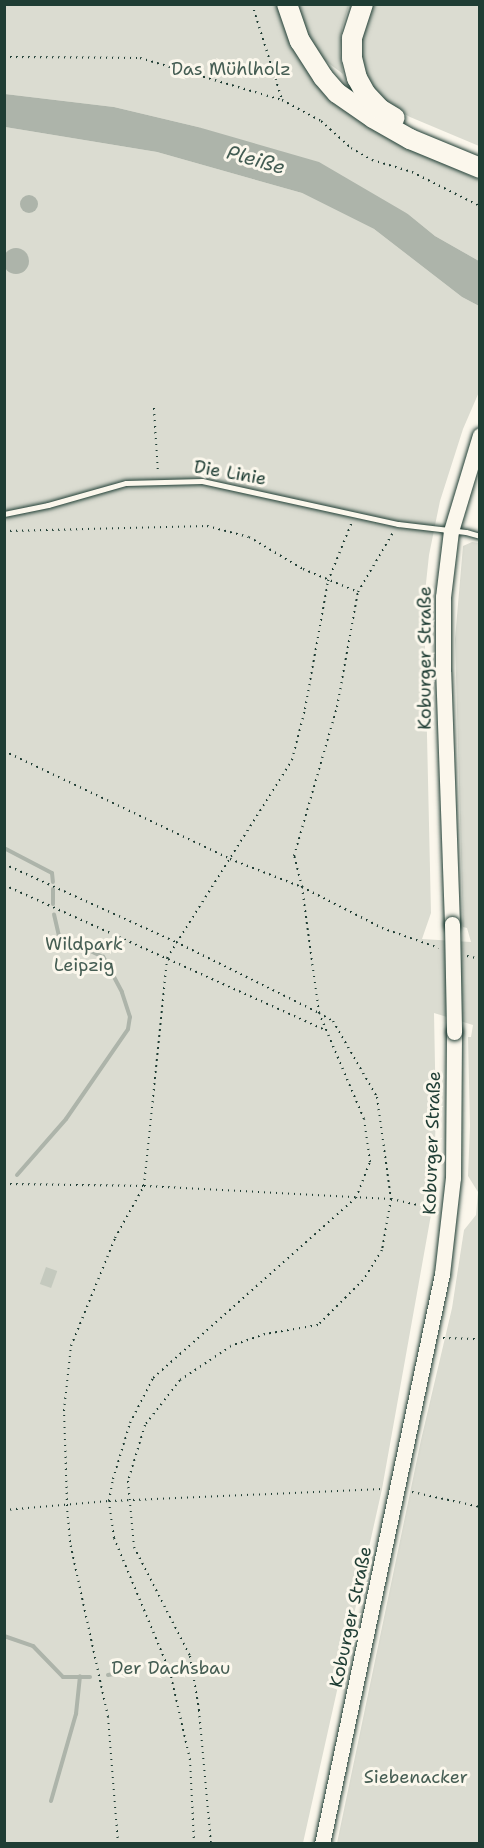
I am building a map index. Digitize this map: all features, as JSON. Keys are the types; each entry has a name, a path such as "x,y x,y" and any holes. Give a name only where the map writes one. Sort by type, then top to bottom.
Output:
{"highway":[{"path":"287,4 300,41 323,77 337,93 373,118 410,139 480,168"},
{"path":"363,4 352,38 352,58 357,78 366,94 380,109 400,121 480,157"}],"main road":[{"name":"Koburger Straße","path":"322,1844 430,1337 451,1210 454,1153 454,1032 442,616 451,531 480,435"}],"lane":[{"name":"Die Linie","path":"4,514 48,505 126,483 158,480 202,481 398,524 480,536"}],"path":[{"path":"252,4 282,100"},
{"path":"4,57 140,58 282,100 321,121 351,148 372,160 412,172 480,206"},
{"path":"154,408 158,480"},
{"path":"118,1844 108,1718 70,1542 64,1411 71,1346 115,1238 144,1186 167,958 292,760 305,709 328,581 354,514"},
{"path":"194,1844 190,1760 170,1672 114,1538 109,1501 113,1479 130,1423 153,1378 356,1198 370,1162 364,1119 319,1012 302,888 294,856 337,707 358,592 398,524"},
{"path":"4,531 207,526 249,537 328,581 358,592"},
{"path":"4,751 230,859 302,888 382,928 440,948"},
{"path":"4,864 176,942 319,1012 333,1021 377,1097 391,1199 382,1250 363,1280 318,1325 265,1334 231,1347 180,1380 145,1425 128,1481 134,1547 190,1656 199,1710 211,1844"},
{"path":"4,885 325,1030"},
{"path":"460,954 480,959"},
{"path":"4,1184 144,1186 391,1199 451,1210"},
{"path":"430,1337 480,1339"},
{"path":"4,1510 109,1501 382,1490"},
{"path":"412,1492 480,1507"}],"green space":[{"name":"Das Mühlholz","path":"4,5 279,5 284,25 383,134 479,180 479,261 435,236 408,214 198,127 114,107 5,94"},
{"name":"Das Mühlholz","path":"294,5 349,5 342,28 340,53 343,74 315,53"},
{"path":"370,5 479,5 479,146 392,107 367,81 359,55 363,19"},
{"path":"5,127 157,152 302,193 374,229 462,297 479,306 479,392 463,429 440,501 429,555 424,602 431,913 422,939 471,942 467,928 463,927 455,639 463,546 472,542 479,543 480,1843 337,1843 421,1440 452,1308 464,1230 476,1215 478,1192 468,1176 470,1126 468,1037 471,1037 473,1025 434,1013 436,1117 432,1209 382,1489 303,1843 5,1843"}],"water":[{"name":"Pleiße","path":"5,94 114,107 198,127 319,162 408,214 435,236 479,261 479,306 462,297 374,229 302,193 157,152 5,127"},
{"path":"29,195 35,198 38,204 35,210 29,213 23,210 20,204 23,198"},
{"path":"16,248 25,252 29,261 25,270 16,274 7,270 3,261 7,252"}],"building":[{"path":"46,1267 57,1271 51,1288 40,1284"}],"waterway":[{"path":"4,848 52,873 53,882"},
{"path":"53,889 53,904"},
{"path":"17,1175 66,1119 128,1029 130,1017 122,992 103,957 59,936 54,915"},
{"path":"4,1636 33,1646 63,1677 90,1677"},
{"path":"108,1675 125,1672"},
{"path":"51,1801 76,1714 80,1676"}],"park label":[{"name":"Wildpark Leipzig","path":"84,955"},
{"name":"Der Dachsbau","path":"171,1668"},
{"name":"Siebenacker","path":"416,1777"}]}
